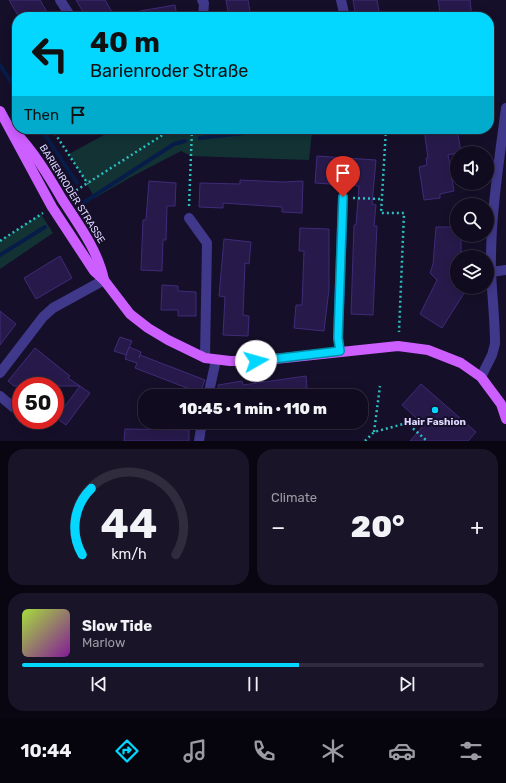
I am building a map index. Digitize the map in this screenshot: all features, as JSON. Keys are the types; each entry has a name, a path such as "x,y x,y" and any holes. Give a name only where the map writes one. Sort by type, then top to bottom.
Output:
{"main road":[{"name":"BARIENRODER STRASSE","path":"0,111 12,129"},
{"name":"BARIENRODER STRASSE","path":"17,134 29,146 78,223 101,266 104,280 130,314 148,328 168,340 210,359 256,361 398,346 428,350 455,360 481,377"},
{"path":"481,377 501,404 506,419"}],"street":[{"path":"60,0 68,12"},
{"path":"202,0 204,3 203,12"},
{"path":"341,0 344,12"},
{"path":"492,250 495,196 506,108"},
{"path":"340,351 338,338 343,197"},
{"path":"189,218 207,243 210,359 208,389"},
{"path":"494,272 506,270"},
{"path":"0,372 43,317 53,308 104,280"},
{"path":"481,377 492,355 495,344 492,294"},
{"path":"0,396 12,406"},
{"path":"199,441 201,429"}],"path":[{"path":"55,134 88,184"},
{"path":"70,194 88,184 164,134"},
{"path":"189,218 192,134"},
{"path":"386,134 381,213 404,213 399,332"},
{"path":"343,197 381,199"},
{"path":"0,241 46,212"},
{"path":"374,432 380,386"},
{"path":"365,441 374,432 407,423 427,441"}],"green space":[{"path":"106,134 312,134 309,160 191,156 181,151 95,198 69,154"},
{"path":"361,134 386,134 386,135"},
{"path":"41,214 53,233 0,269 0,241"}],"building":[{"path":"9,0 40,0 47,12 16,12"},
{"path":"76,0 105,0 112,12 83,12"},
{"path":"226,0 248,0 250,12 228,12"},
{"path":"353,0 377,0 379,12 355,12"},
{"path":"438,0 470,0 471,12 440,12"},
{"path":"175,5 176,12 140,12"},
{"path":"425,134 458,134 460,146 450,146 450,155 448,155 450,167 450,190 454,191 440,194 440,198 424,200 419,167 427,165 426,158 428,158"},
{"path":"317,156 376,160 372,204 376,205 374,226 377,226 373,315 351,314 354,225 356,225 359,186 315,183"},
{"path":"240,180 283,182 303,181 302,213 282,212 282,207 223,203 223,208 199,207 200,183 240,184"},
{"path":"149,181 176,183 175,206 167,206 166,240 163,240 162,271 141,270 143,220 146,220"},
{"path":"436,227 450,227 450,242 461,242 461,250 450,250 450,294 464,294 442,328 420,314 437,280 430,273 433,264"},
{"path":"300,228 329,229 329,289 324,331 294,328 296,305 302,305 304,251 299,251"},
{"path":"224,239 251,242 249,264 245,263 243,315 249,316 248,336 223,335 225,297 219,296"},
{"path":"60,256 72,278 36,299 24,278"},
{"path":"162,285 178,286 178,291 196,292 196,316 178,316 178,310 161,310"},
{"path":"0,311 16,324 0,345"},
{"path":"120,337 132,341 126,355 114,351"},
{"path":"129,347 141,352 140,355 205,380 202,389 190,389 135,368 137,363 125,359"},
{"path":"35,348 70,376 68,378 80,386 64,386 64,377 12,377 12,384 8,381"},
{"path":"306,376 307,388 218,389 218,385 242,381 243,385"},
{"path":"421,384 476,432 468,441 410,441 424,425 402,405"},
{"path":"80,386 90,393 66,425 64,424 64,407"},
{"path":"125,429 189,430 189,441 124,441"}],"waterway":[{"path":"0,65 12,83"},
{"path":"44,134 77,183"},
{"path":"200,138 236,134"},
{"path":"83,203 174,144 185,141"},
{"path":"0,255 45,227"}],"place":[{"name":"Hair Fashion","path":"435,410"}],"route":[{"path":"256,361 340,351 338,338 343,197"}]}
